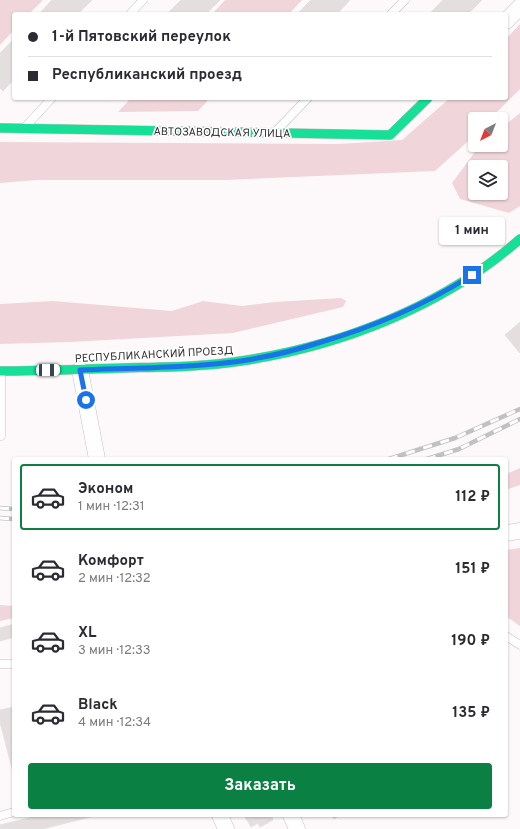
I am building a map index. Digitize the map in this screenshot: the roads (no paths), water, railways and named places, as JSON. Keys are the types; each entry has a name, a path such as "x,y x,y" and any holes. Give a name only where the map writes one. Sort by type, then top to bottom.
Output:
{"street":[{"path":"508,19 520,7"},
{"name":"АВТОЗАВОДСКАЯ УЛИЦА","path":"0,128 390,135 426,100"},
{"name":"РЕСПУБЛИКАНСКИЙ ПРОЕЗД","path":"1,371 185,366 242,361 296,350 349,334 399,315 450,289 494,260 520,240"},
{"path":"80,370 97,457"},
{"path":"508,533 520,531"},
{"path":"221,817 226,829"},
{"path":"292,817 297,829"}],"lane":[{"path":"132,12 143,0"},
{"path":"393,12 405,0"},
{"path":"24,129 50,100"},
{"path":"273,133 306,100"},
{"path":"0,436 1,371"},
{"path":"508,637 520,645"},
{"path":"0,664 12,664"},
{"path":"0,816 12,813"}],"railway":[{"path":"395,457 455,438 520,409"},
{"path":"433,457 459,449 520,419"},
{"path":"0,508 12,509"},
{"path":"0,518 12,519"}]}
